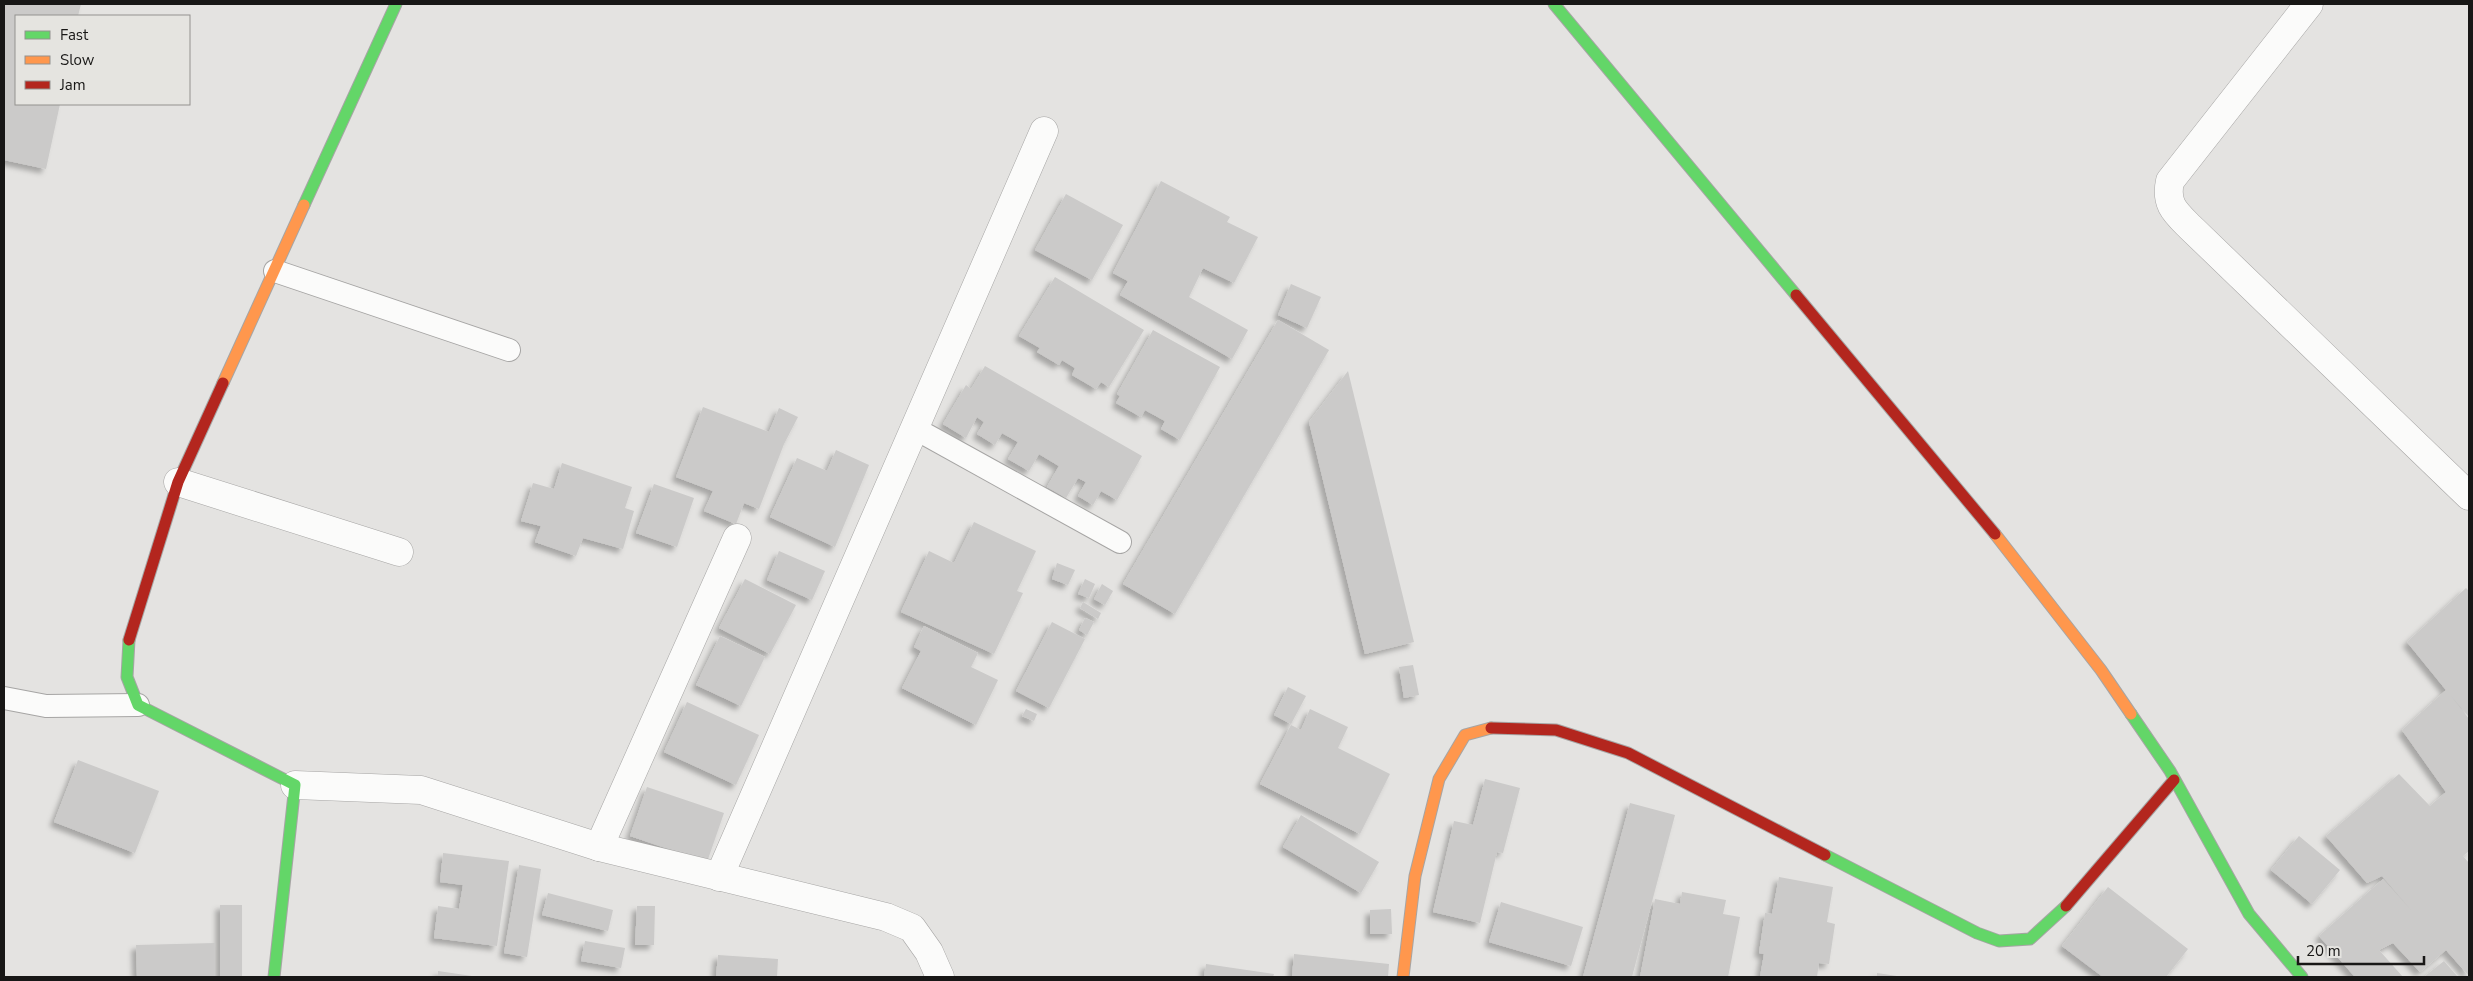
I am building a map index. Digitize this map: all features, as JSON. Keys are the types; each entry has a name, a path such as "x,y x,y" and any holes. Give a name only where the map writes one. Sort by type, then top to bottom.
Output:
{"street":[{"path":"396,4 178,482 128,644 127,676 138,705 295,786 421,790 599,847 886,918 912,928 929,952 940,977"},
{"path":"1554,4 2002,541 2101,670 2174,780 2249,914 2302,977"},
{"path":"2309,4 2170,181 2168,201 2190,227 2469,496"},
{"path":"719,877 1044,131"},
{"path":"178,482 399,552"},
{"path":"599,847 737,538"},
{"path":"1403,977 1415,876 1439,779 1465,735 1487,729 1556,730 1628,753 1977,933 1999,941 2030,939 2063,909 2174,780"},
{"path":"274,977 295,786"}],"lane":[{"path":"274,271 509,350"},
{"path":"914,428 1120,542"},
{"path":"4,698 46,706 138,705"}],"building":[{"path":"4,4 81,4 78,15 15,15 15,105 60,105 46,169 4,160"},
{"path":"1161,181 1230,217 1227,222 1258,237 1234,283 1203,268 1189,297 1248,330 1232,359 1120,295 1128,281 1113,273"},
{"path":"1066,194 1123,225 1092,280 1035,250"},
{"path":"1055,277 1144,330 1109,387 1101,382 1096,389 1072,375 1075,368 1062,360 1059,365 1037,352 1040,348 1019,336"},
{"path":"1291,284 1321,297 1307,328 1278,315"},
{"path":"1278,320 1329,350 1175,614 1123,584"},
{"path":"1153,330 1220,367 1180,440 1161,429 1165,421 1145,410 1141,417 1116,403 1120,396 1117,394"},
{"path":"985,366 1142,456 1117,500 1101,491 1093,505 1078,496 1086,482 1078,478 1066,498 1047,487 1059,466 1039,454 1029,471 1008,459 1018,442 1002,433 995,445 977,434 984,422 977,417 966,438 943,424 966,385 971,389"},
{"path":"1348,371 1414,642 1365,654 1309,422"},
{"path":"703,407 769,432 779,408 798,417 784,444 759,509 744,503 736,524 704,511 713,491 676,477"},
{"path":"836,450 869,465 835,547 770,517 797,458 827,471"},
{"path":"562,463 632,487 625,508 634,511 623,549 583,538 576,556 535,542 541,526 521,521 533,483 554,489"},
{"path":"654,484 694,498 677,547 636,533"},
{"path":"974,522 1036,551 1017,591 1023,593 994,654 901,612 929,551 954,563"},
{"path":"779,551 825,571 812,600 767,580"},
{"path":"1057,563 1075,570 1068,585 1052,579"},
{"path":"745,579 796,605 770,654 719,628"},
{"path":"1085,579 1095,584 1089,598 1078,594"},
{"path":"1102,584 1113,591 1105,605 1094,599"},
{"path":"2466,588 2469,591 2469,717 2451,696 2469,719 2469,851 2463,856 2469,863 2469,976 2446,950 2420,972 2393,943 2379,950 2403,977 2355,977 2319,936 2383,879 2411,910 2382,876 2367,883 2326,836 2399,774 2430,806 2446,792 2402,730 2446,690 2407,642"},
{"path":"1083,602 1101,613 1098,619 1080,608"},
{"path":"1085,618 1094,622 1087,635 1079,630"},
{"path":"1052,622 1085,639 1049,708 1016,691"},
{"path":"924,626 978,653 971,667 998,680 976,725 902,688 921,651 914,647"},
{"path":"720,636 765,657 741,706 696,685"},
{"path":"1413,665 1419,695 1404,698 1399,667"},
{"path":"1288,687 1306,696 1291,724 1274,715"},
{"path":"687,702 759,735 736,785 664,752"},
{"path":"1026,709 1037,714 1034,721 1022,716"},
{"path":"1310,709 1348,727 1338,748 1390,774 1360,834 1260,784 1291,725 1301,730"},
{"path":"78,760 159,791 135,853 54,822"},
{"path":"1485,779 1520,788 1503,853 1497,852 1480,923 1433,912 1454,821 1473,825"},
{"path":"647,787 724,813 707,862 630,836"},
{"path":"1630,803 1675,815 1632,977 1583,977"},
{"path":"1301,815 1379,862 1361,893 1283,847"},
{"path":"2299,836 2340,870 2312,904 2271,870"},
{"path":"443,853 509,861 497,946 434,938 438,906 459,909 463,885 440,882"},
{"path":"519,865 541,869 527,957 504,953"},
{"path":"1779,877 1833,887 1827,922 1835,924 1829,964 1819,963 1817,977 1760,977 1764,954 1759,953 1765,913 1772,914"},
{"path":"2108,887 2188,949 2166,977 2103,977 2062,946"},
{"path":"1682,892 1726,900 1723,914 1740,917 1728,977 1640,977 1655,899 1680,904"},
{"path":"548,893 613,910 608,931 542,915"},
{"path":"1501,902 1583,927 1571,966 1489,942"},
{"path":"220,905 242,905 242,977 220,977"},
{"path":"637,906 655,906 654,945 635,945"},
{"path":"1391,909 1392,934 1370,934 1370,910"},
{"path":"585,941 625,948 621,968 581,961"},
{"path":"215,943 215,977 137,977 136,945"},
{"path":"1294,954 1389,964 1388,977 1292,977"},
{"path":"718,955 778,959 777,977 716,977"},
{"path":"2444,961 2458,977 2424,977"},
{"path":"1206,964 1274,974 1273,977 1204,977"},
{"path":"438,971 472,976 472,977 438,977"},
{"path":"1877,973 1897,976 1897,977 1877,977"}],"traffic: fast":[{"path":"304,205 396,4"},
{"path":"1554,4 1796,295"},
{"path":"129,640 127,677 138,705 295,785 274,977"},
{"path":"2131,714 2170,771 2249,914 2302,977"},
{"path":"1825,855 1977,933 1999,941 2030,939 2066,906"}],"traffic: slow":[{"path":"223,383 304,205"},
{"path":"1995,534 2101,670 2131,714"},
{"path":"1403,977 1415,876 1439,779 1465,735 1491,728"}],"traffic: jam":[{"path":"1796,295 1995,534"},
{"path":"129,640 178,482 223,383"},
{"path":"1491,728 1556,730 1628,753 1825,855"},
{"path":"2066,906 2174,780"}]}
